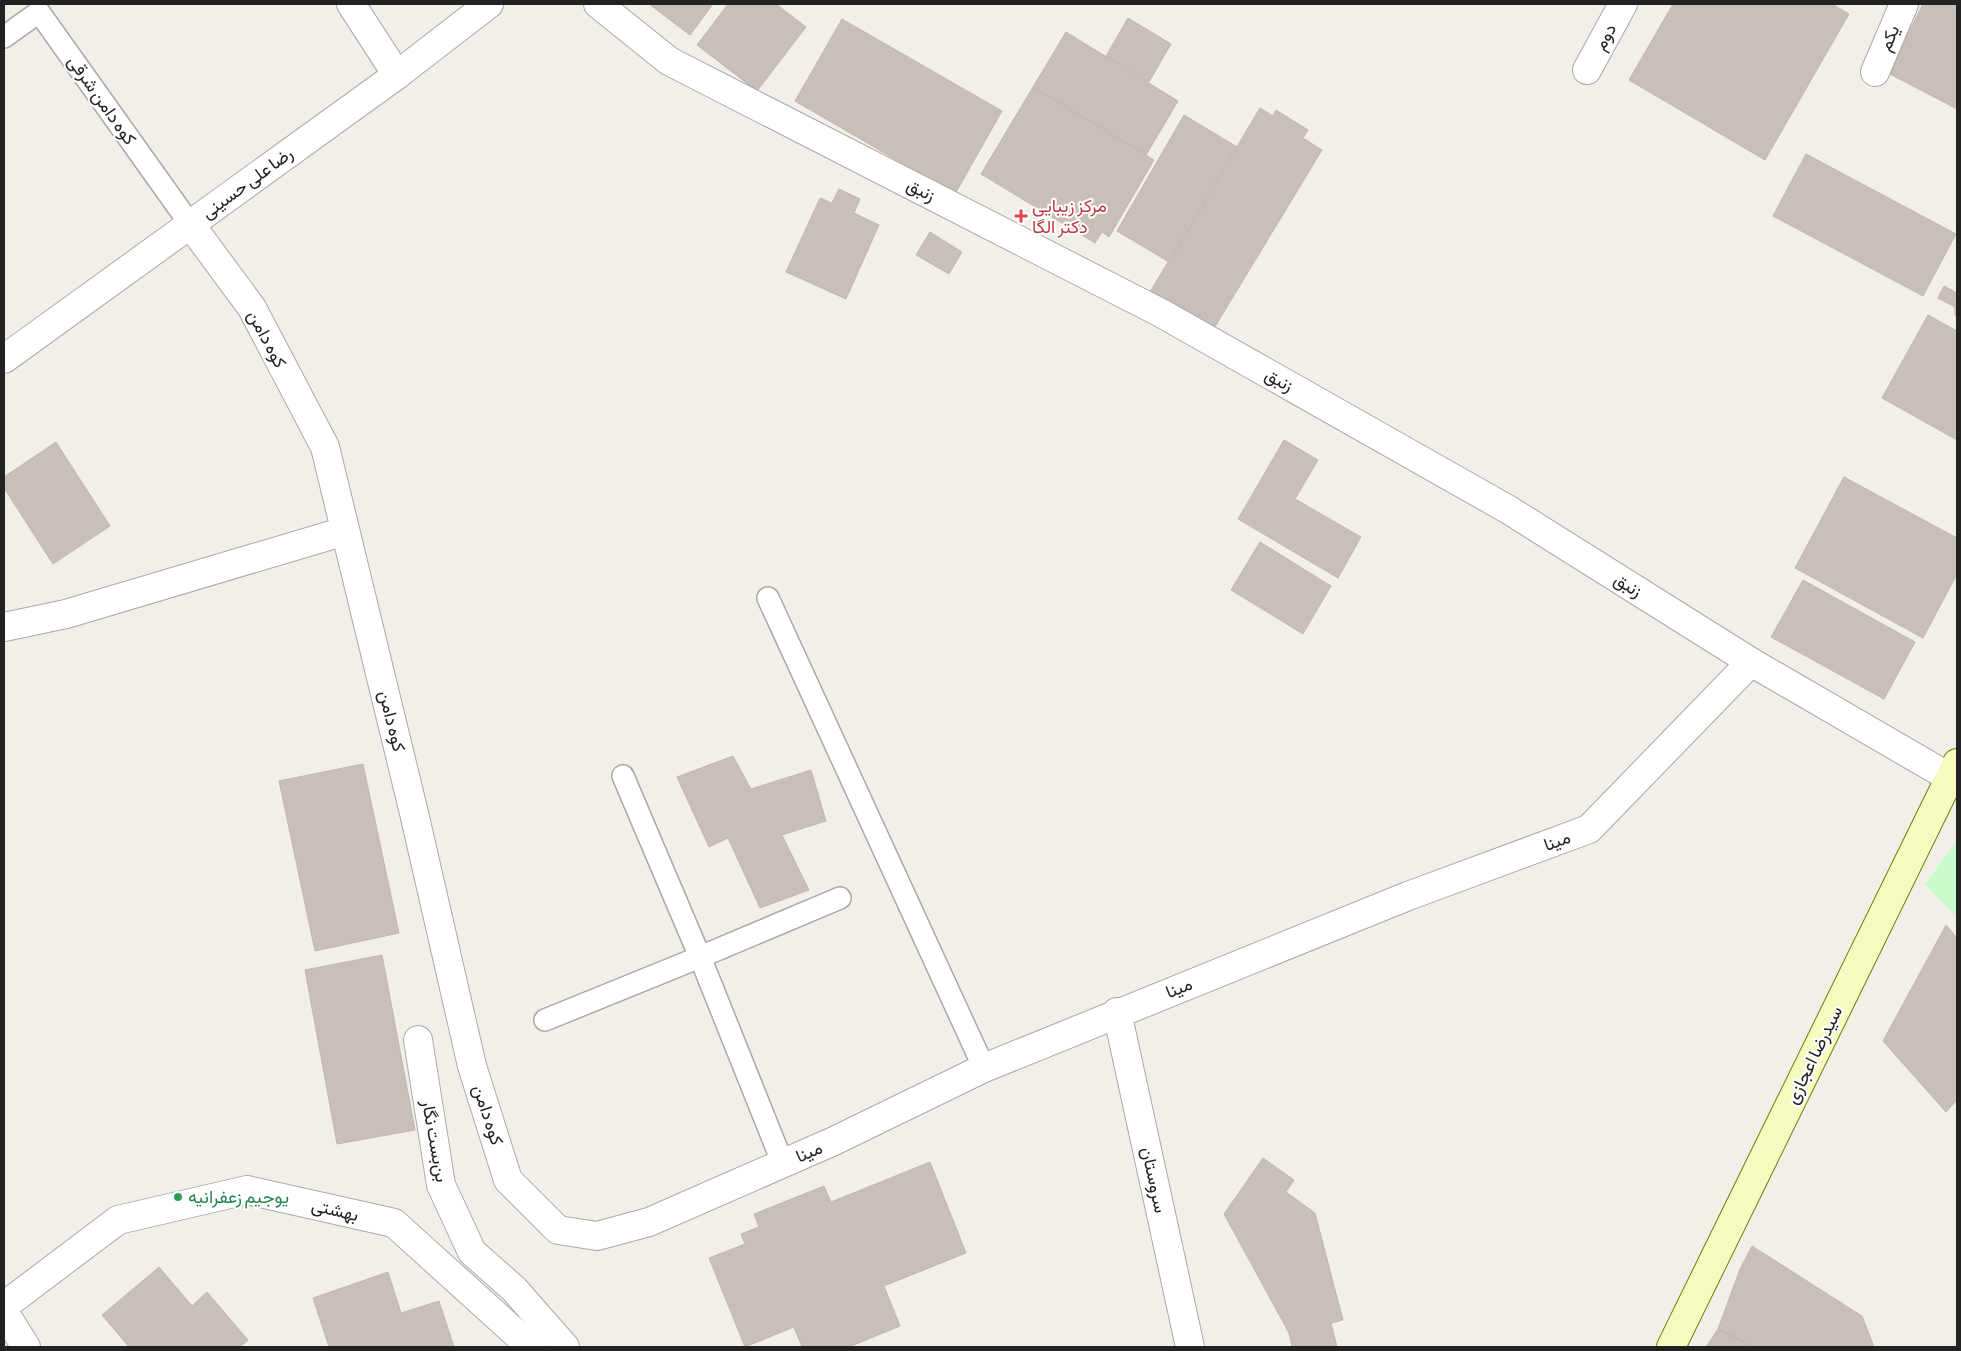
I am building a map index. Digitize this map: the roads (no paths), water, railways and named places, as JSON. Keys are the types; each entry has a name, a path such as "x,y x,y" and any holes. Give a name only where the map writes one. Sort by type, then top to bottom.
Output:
{"main road":[{"name":"سیدرضا اعجازی","path":"1671,1347 1953,770"}],"street":[{"path":"351,4 396,75"},
{"name":"رضا علی حسینی","path":"4,359 396,75 489,4"},
{"name":"زنبق","path":"598,4 669,61 1161,313 1509,510 1752,662 1953,770"},
{"name":"دوم","path":"1587,70 1623,4"},
{"name":"یکم","path":"1875,72 1904,4"},
{"name":"کوه دامن","path":"190,224 252,308 325,447 414,813 472,1066 508,1180 558,1230"},
{"path":"4,627 66,614 345,531"},
{"name":"مینا","path":"558,1230 597,1236 648,1222 834,1141 984,1068 1074,1032 1117,1012 1408,896 1589,829 1752,662"},
{"name":"سروستان","path":"1117,1012 1190,1347"},
{"name":"بن‌بست نگار","path":"418,1040 441,1185 472,1252 514,1289 565,1347"},
{"name":"بهشتی","path":"4,1306 118,1220 247,1190 394,1224 531,1347"},
{"path":"4,1312 26,1347"}],"lane":[{"name":"کوه دامن شرقی","path":"4,37 39,12 190,224"},
{"path":"768,598 984,1068"},
{"path":"623,776 700,957 782,1164"},
{"path":"545,1020 840,898"}],"place":[{"name":"مرکز زیبایی دکتر الگا","path":"1021,216"},
{"name":"یوجیم زعفرانیه","path":"178,1197"}]}
